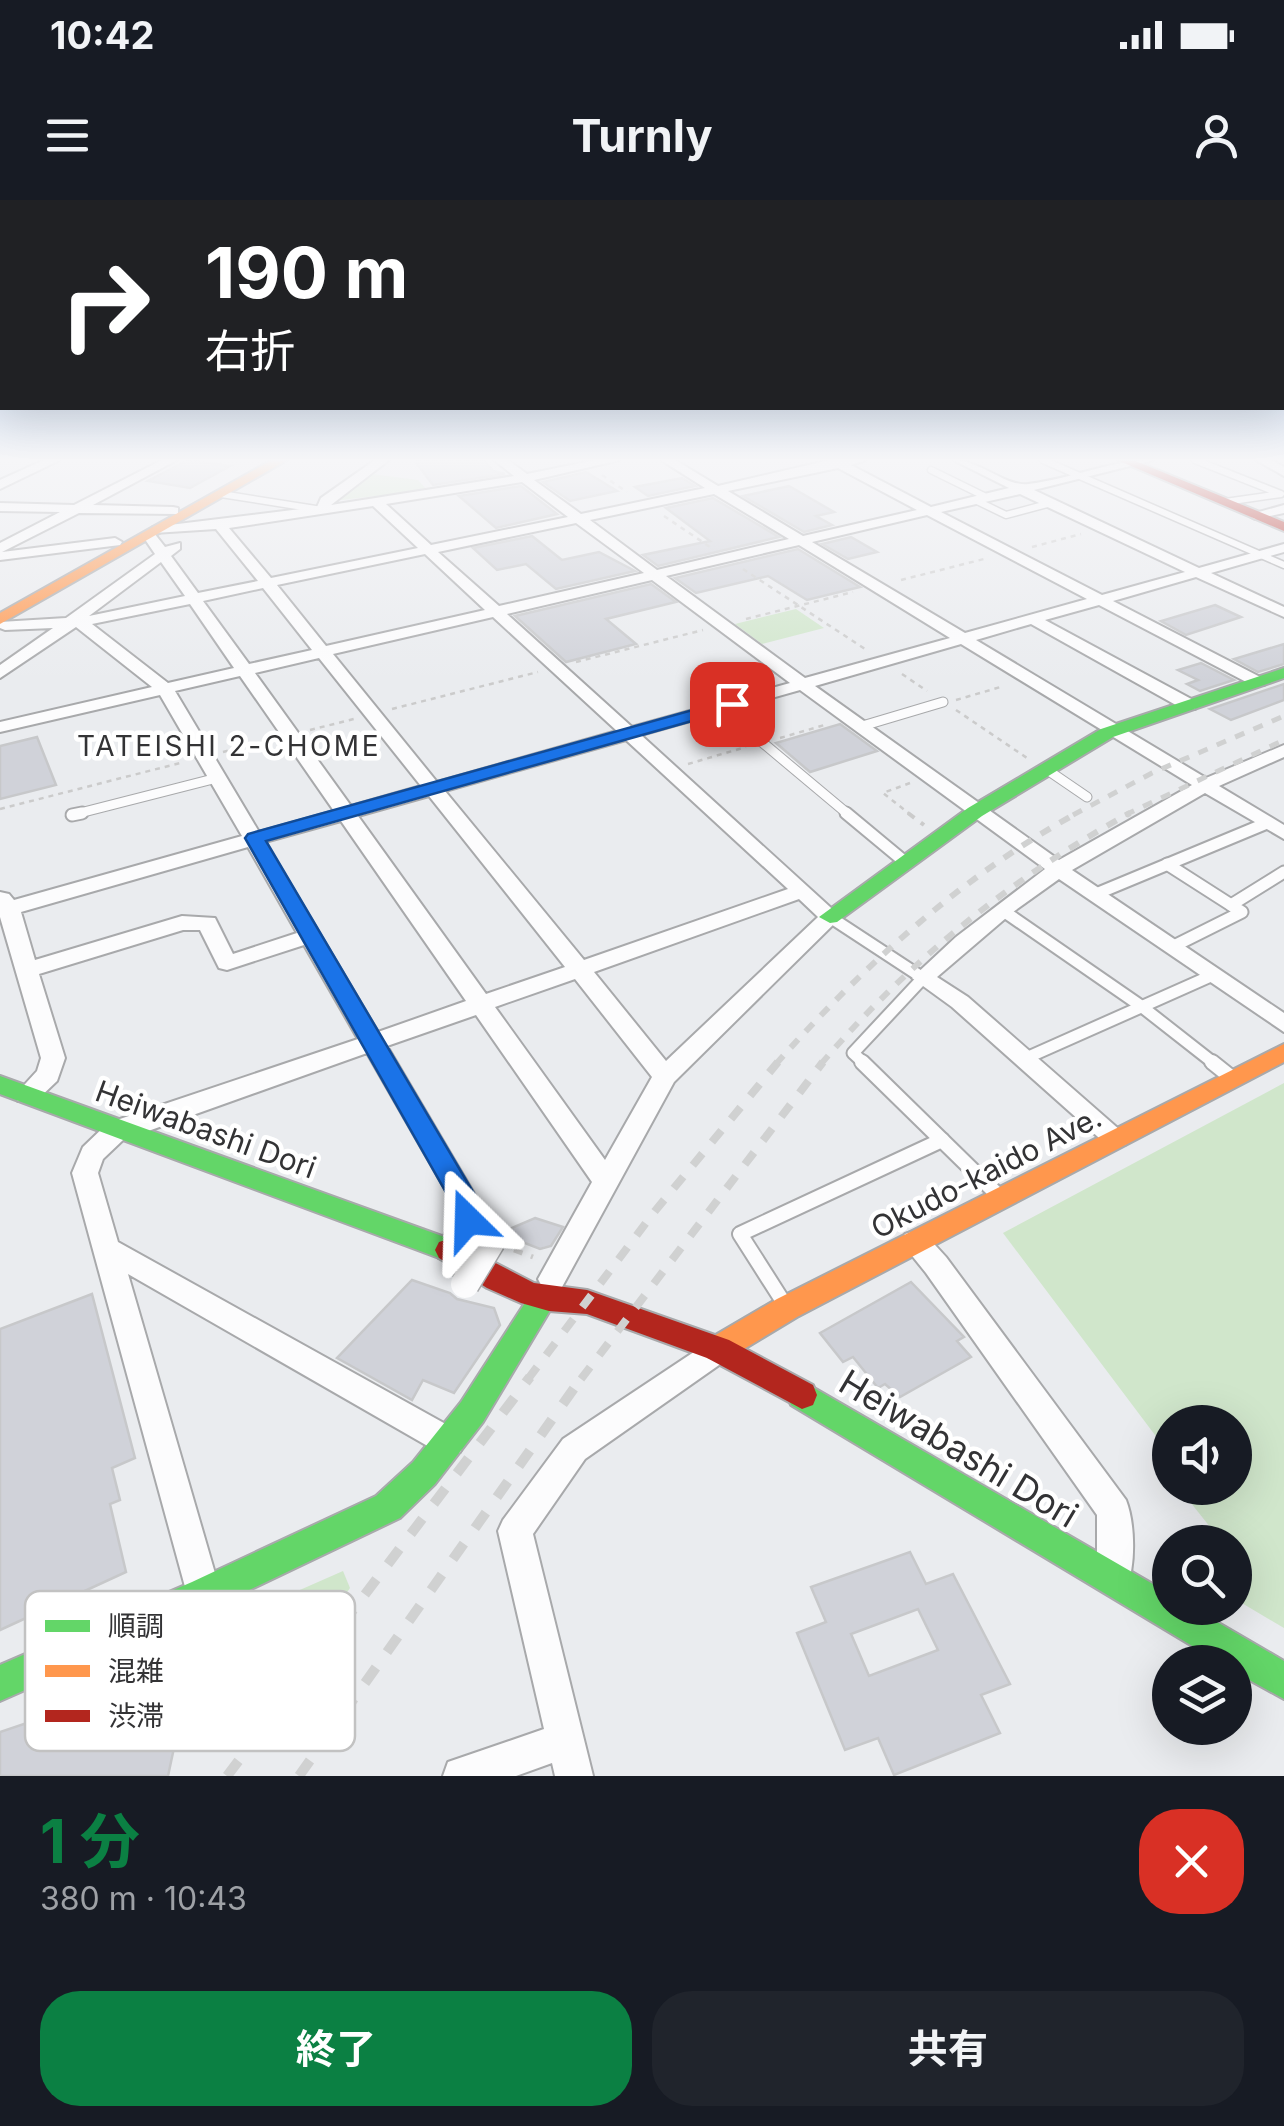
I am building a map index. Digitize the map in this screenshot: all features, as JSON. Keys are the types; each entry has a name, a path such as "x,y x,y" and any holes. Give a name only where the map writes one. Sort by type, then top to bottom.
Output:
{"main road":[{"path":"1,615 83,567 130,534"},
{"path":"83,567 165,534"},
{"path":"830,917 974,812 1114,730 1284,673"},
{"name":"Okudo-kaido Ave.","path":"718,1348 787,1308 1284,1052"},
{"name":"Heiwabashi Dori","path":"0,1085 449,1250 494,1256 548,1288 576,1289 587,1302 718,1348 1284,1681"},
{"path":"210,1591 388,1507 410,1489 448,1442 548,1288"},
{"path":"0,1683 25,1672"}],"street":[{"path":"0,548 27,534"},
{"path":"157,539 180,534"},
{"path":"0,673 76,622 157,539 180,534"},
{"path":"218,534 267,583 666,1076"},
{"path":"411,534 830,917 666,1076 548,1288"},
{"path":"1,615 76,622 503,534"},
{"path":"594,534 974,812 1284,1024"},
{"path":"789,534 1276,828"},
{"path":"0,727 833,534"},
{"path":"973,534 1258,682"},
{"path":"1116,534 1284,612"},
{"path":"157,539 607,1183"},
{"path":"0,556 115,542"},
{"path":"27,1095 48,1075 53,1058 3,905 347,813 1284,548"},
{"path":"1032,619 1189,705"},
{"path":"76,622 165,689 254,838 466,1202 468,1220 449,1250"},
{"path":"1116,1138 960,1002 924,978 1056,867 1204,785 1284,750"},
{"path":"203,1591 104,1246 86,1164 119,1130 800,892"},
{"path":"27,970 182,923 208,923 226,963 312,936"},
{"path":"465,1284 491,1241"},
{"path":"915,1242 936,1265 1114,1511 1114,1582"},
{"path":"104,1246 448,1442"},
{"path":"462,1776 570,1758 515,1531 574,1448 718,1348"}],"lane":[{"path":"1211,534 1284,566"},
{"path":"859,727 943,702"},
{"path":"763,743 905,862"},
{"path":"1045,769 1087,797"},
{"path":"72,815 217,778"},
{"path":"1096,894 1167,864 1276,828"},
{"path":"1167,864 1242,912 1172,947"},
{"path":"1231,906 1284,872"},
{"path":"1002,910 1141,1006 1232,1078"},
{"path":"830,917 924,978 852,1054 1000,1198"},
{"path":"1024,1060 1213,975"},
{"path":"787,1308 740,1234 942,1140"}],"path":[{"path":"690,534 943,702"},
{"path":"0,809 1082,534"},
{"path":"1028,679 945,703 1045,769"},
{"path":"928,778 883,792 939,837"}],"green space":[{"path":"796,609 824,628 762,644 735,624"},
{"path":"1284,1083 1284,1628 1252,1609 1252,1525 1208,1525 1193,1505 1252,1505 1252,1405 1152,1405 1152,1431 1003,1233"},
{"path":"343,1571 350,1588 348,1591 298,1591"}],"building":[{"path":"700,534 773,534 779,537 658,566 643,555 710,541"},
{"path":"532,536 562,560 599,552 635,571 556,589 526,564 497,570 473,548"},
{"path":"851,537 877,552 848,559 822,544"},
{"path":"798,549 860,587 807,600 768,576 696,593 675,578"},
{"path":"651,584 676,602 606,619 636,644 566,662 515,616"},
{"path":"1215,605 1241,617 1186,635 1161,621"},
{"path":"1284,644 1284,664 1258,672 1234,659"},
{"path":"1201,663 1234,680 1200,691 1187,684 1198,680 1178,670"},
{"path":"1284,684 1284,700 1231,720 1210,709"},
{"path":"840,724 877,751 810,772 776,743"},
{"path":"37,737 56,785 0,799 0,746"},
{"path":"535,1218 563,1227 551,1246 540,1249 507,1236 505,1231"},
{"path":"412,1280 457,1299 494,1308 500,1325 454,1393 423,1380 412,1400 337,1358"},
{"path":"911,1282 964,1337 957,1341 971,1357 900,1397 885,1384 878,1388 853,1357 843,1362 820,1333"},
{"path":"92,1294 135,1458 112,1468 120,1500 110,1504 126,1572 85,1591 25,1591 25,1618 0,1630 0,1329"},
{"path":"910,1552 926,1584 953,1574 1010,1684 981,1695 1000,1733 894,1775 878,1738 845,1750 797,1633 826,1622 811,1587","holes":["918,1609 938,1650 869,1676 851,1634"]},
{"path":"25,1724 25,1751 173,1751 168,1776 0,1776 0,1732"}],"railway":[{"path":"1073,815 1152,773 1284,716"},
{"path":"1125,815 1284,740"},
{"path":"776,1064 844,992 916,925 994,865 1077,813"},
{"path":"821,1064 890,990 964,924 1044,865 1130,813"},
{"path":"528,1379 655,1211 778,1062"},
{"path":"581,1379 823,1062"},
{"path":"355,1607 530,1377"},
{"path":"355,1697 582,1377"},
{"path":"227,1776 246,1751"},
{"path":"299,1776 317,1751"}],"traffic: fast":[{"path":"830,917 975,812 1107,733 1284,673"},
{"path":"0,1085 449,1250 469,1252"},
{"path":"210,1591 388,1507 424,1473 472,1412 544,1297"},
{"path":"802,1395 1284,1681"},
{"path":"0,1683 25,1672"}],"traffic: slow":[{"path":"0,619 151,534"},
{"path":"718,1349 787,1308 1284,1052"}],"traffic: jam":[{"path":"449,1250 514,1288 549,1299 587,1302 718,1349 802,1395"}],"district":[{"name":"TATEISHI 2-CHOME","path":"229,746"}],"route":[{"path":"468,1220 466,1202 254,838 732,704"}]}
